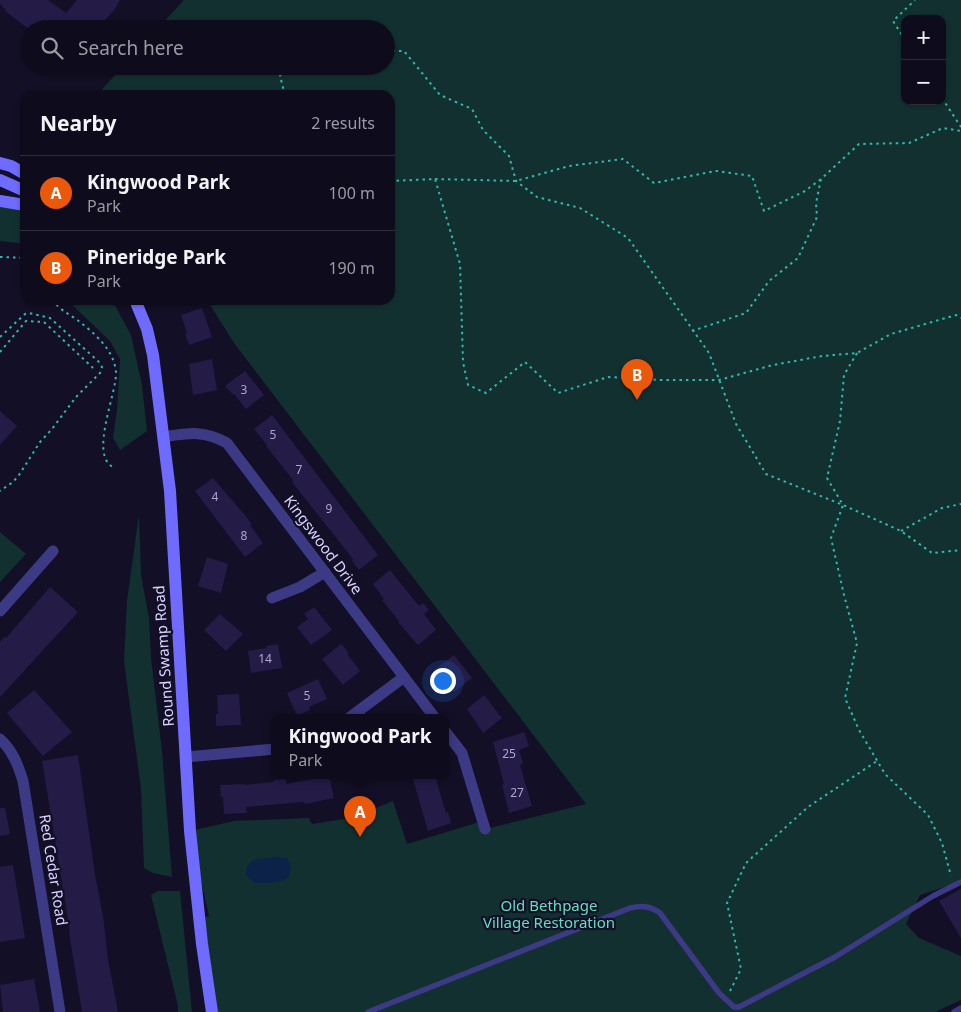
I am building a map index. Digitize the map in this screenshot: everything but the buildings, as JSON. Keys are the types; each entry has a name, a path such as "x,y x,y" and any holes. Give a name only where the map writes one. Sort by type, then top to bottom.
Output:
{"main road":[{"path":"0,151 20,171"},
{"path":"0,163 20,172"},
{"path":"0,180 20,190"},
{"path":"0,201 20,204"},
{"name":"Round Swamp Road","path":"137,305 147,329 153,355 170,491 190,831 202,944 212,1012"}],"street":[{"name":"Kingswood Drive","path":"163,438 199,433 215,436 227,443 432,714"},
{"path":"0,610 53,551"},
{"path":"272,598 300,587 325,572"},
{"path":"354,714 404,677"},
{"path":"449,736 462,753 485,829"},
{"name":"Red Cedar Road","path":"0,739 8,747 17,762 23,781 60,1012"},
{"path":"186,757 271,749"}],"lane":[{"path":"368,1012 630,908 641,906 652,908 660,914 725,999 734,1007 739,1007 835,957 933,896 961,882"},
{"path":"954,1012 961,1008"}],"path":[{"path":"901,34 893,21 914,0"},
{"path":"395,51 404,51 440,95 472,109 483,130 509,156 516,181 537,197 580,208 628,238 709,353 736,424 766,474 901,531 932,553 961,550"},
{"path":"281,75 284,90"},
{"path":"946,104 961,127"},
{"path":"395,181 435,179 516,181 569,166 624,159 654,183 716,171 752,176 764,211 804,191 821,179 859,144 909,143 943,128 961,131"},
{"path":"435,179 460,264 463,362 468,385 486,393 526,362 558,393 608,377 661,380 719,380 773,365 857,352 891,334 956,315 961,318"},
{"path":"692,331 746,313 769,281 798,258 817,217 816,203 821,179"},
{"path":"0,257 20,258"},
{"path":"57,305 104,344 113,360 116,374 104,430 106,461 113,467"},
{"path":"0,337 24,314 45,316 50,318 98,361 102,367 100,373 76,397 40,442 13,482 0,491"},
{"path":"0,352 26,321 44,322 94,368"},
{"path":"843,505 827,478 840,421 844,375 857,352"},
{"path":"901,531 942,508 961,504"},
{"path":"843,505 831,538 857,643 845,698 859,730 885,774 928,815 942,843 954,886"},
{"path":"725,999 741,969 727,903 746,864 808,807 877,761"}],"green space":[{"name":"Old Bethpage Village Restoration","path":"184,0 961,0 961,882 920,895 906,924 919,938 961,956 961,1000 935,1012 216,1012 202,918 209,916 190,831 234,821 309,818 312,824 350,818 393,801 407,844 483,821 486,829 586,804 234,343 210,305 395,305 395,90 101,90 115,75 395,75 395,20 165,20"},
{"path":"0,207 20,209 20,243 0,241"},
{"path":"72,305 115,305 131,335 142,385 147,431 120,450 113,438 117,410 120,359 110,341"},
{"path":"139,514 141,575 149,618 151,658 162,751 172,877 153,873 144,868 141,789 124,661 127,601"},
{"path":"0,532 26,554 0,582"},
{"path":"158,891 180,891 192,1012 178,1012 151,895"}],"water":[{"path":"275,857 287,858 291,867 289,877 277,882 255,883 246,875 246,868 253,860"}],"place":[{"name":"Pineridge Park","path":"637,400"},
{"name":"Kingwood Park","path":"360,837"}]}
